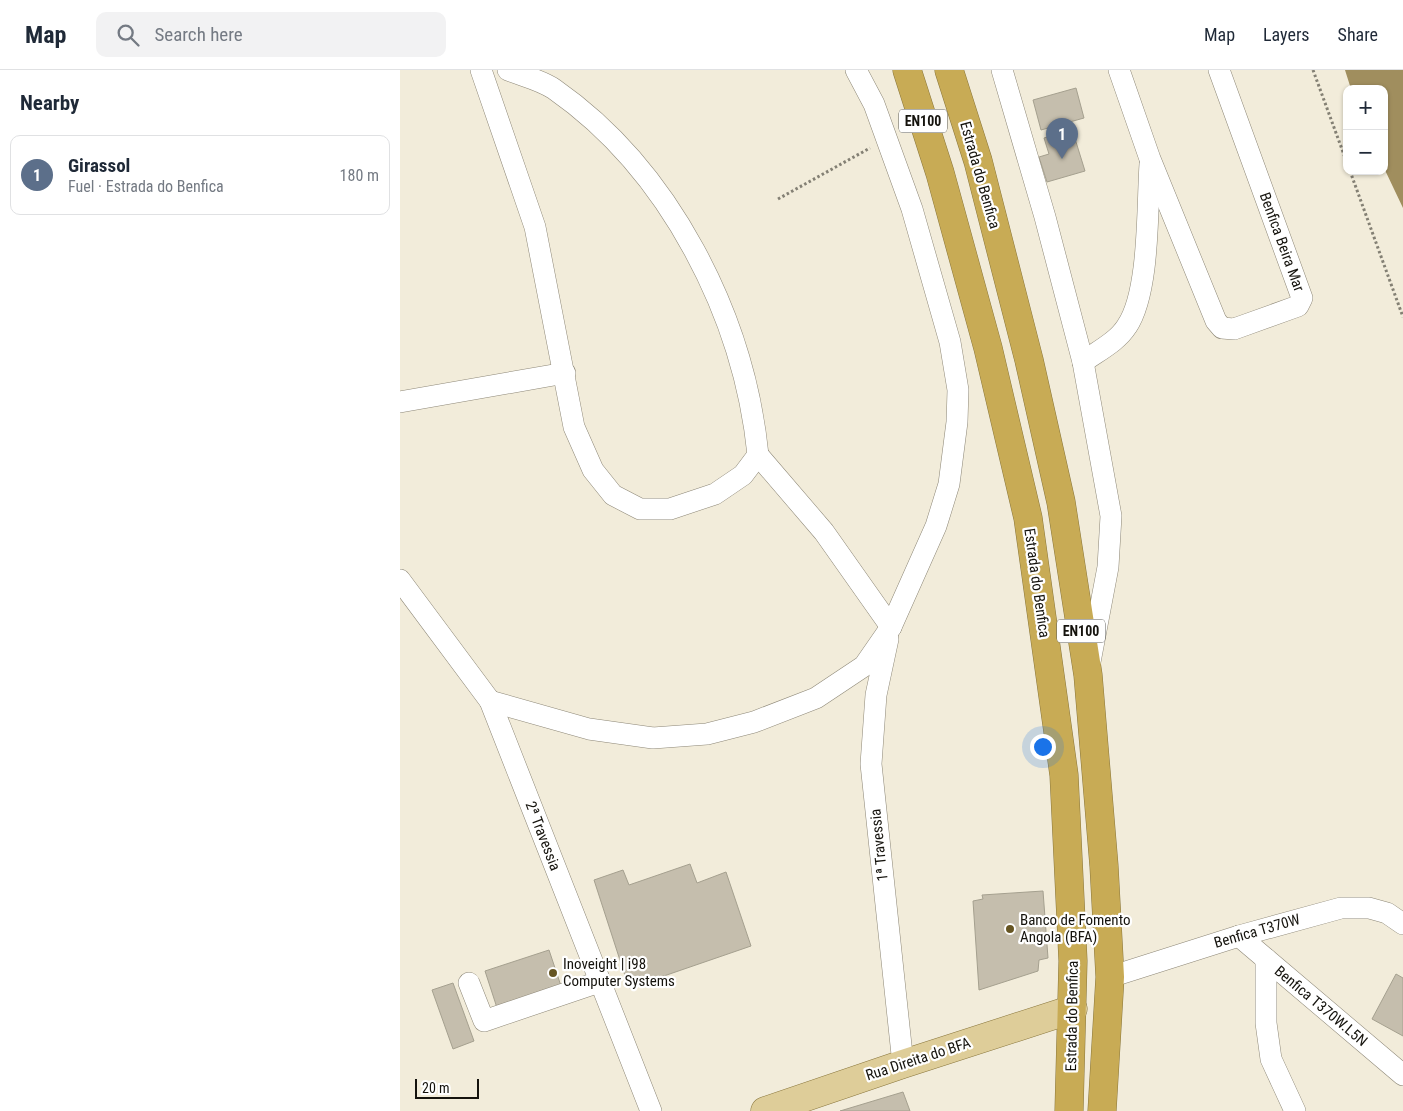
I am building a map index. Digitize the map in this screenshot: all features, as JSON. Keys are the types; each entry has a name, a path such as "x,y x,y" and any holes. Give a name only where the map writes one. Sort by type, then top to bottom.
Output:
{"highway":[{"name":"Estrada do Benfica","path":"906,70 940,173 988,348 1028,518 1064,775 1073,961 1069,1111"},
{"name":"Estrada do Benfica","path":"949,70 978,161 1029,360 1061,502 1088,675 1104,866 1110,976 1102,1111"}],"main road":[{"name":"Rua Direita do BFA","path":"765,1111 1073,1009"}],"street":[{"path":"481,70 534,226 565,373 574,427 593,470 613,495 640,509 670,509 715,494 743,475 758,455"},
{"path":"508,70 552,88 604,131 654,187 695,252 731,332 754,415 758,455 824,532 891,627"},
{"path":"490,701 589,729 653,738 707,734 754,722 816,698 864,666 891,627 936,526 949,484 957,422 958,390 945,323 912,208 888,138 874,104 856,70"},
{"path":"1002,70 1045,217 1083,362 1111,516 1108,567 1088,675"},
{"name":"Benfica Beira Mar","path":"1119,70 1150,159 1216,321 1222,328 1234,328 1298,306 1302,298 1218,70"},
{"name":"Benfica Beira Mar","path":"1083,362 1117,338 1127,326 1138,306 1143,274 1150,159"},
{"path":"400,402 565,373"},
{"name":"2ª Travessia","path":"400,580 490,701 651,1111"},
{"name":"1ª Travessia","path":"891,627 876,695 871,764 903,1064"},
{"name":"Benfica T370W","path":"1110,976 1239,936 1341,908 1369,908 1387,913 1403,924"},
{"name":"Benfica T370W.L5N","path":"1239,936 1403,1075"},
{"path":"1266,959 1266,1023 1271,1059 1295,1111"},
{"path":"469,983 484,1021 599,982"}],"path":[{"path":"1313,70 1343,152"},
{"path":"778,199 888,138"},
{"path":"1351,175 1403,317"}],"shaded area":[{"path":"1345,70 1403,70 1403,208 1387,175 1388,85 1350,85"}],"building":[{"path":"1076,88 1084,118 1041,130 1033,100"},
{"path":"1072,129 1085,171 1047,182 1039,157 1049,154 1044,138"},
{"path":"690,864 697,883 726,872 751,946 629,988 594,880 623,870 629,885"},
{"name":"Banco de Fomento Angola (BFA)","path":"1043,891 1048,958 1039,960 1038,971 979,990 973,901 983,899 982,895"},
{"path":"549,950 564,995 500,1017 485,971"},
{"path":"1396,974 1403,978 1403,1036 1372,1019"},
{"path":"453,983 474,1041 453,1049 432,990"},
{"path":"903,1092 910,1111 840,1111"}],"place":[{"name":"Girassol","path":"1062,159"},
{"name":"Banco de Fomento Angola (BFA)","path":"1010,929"},
{"name":"Inoveight | i98 Computer Systems","path":"553,973"}]}
